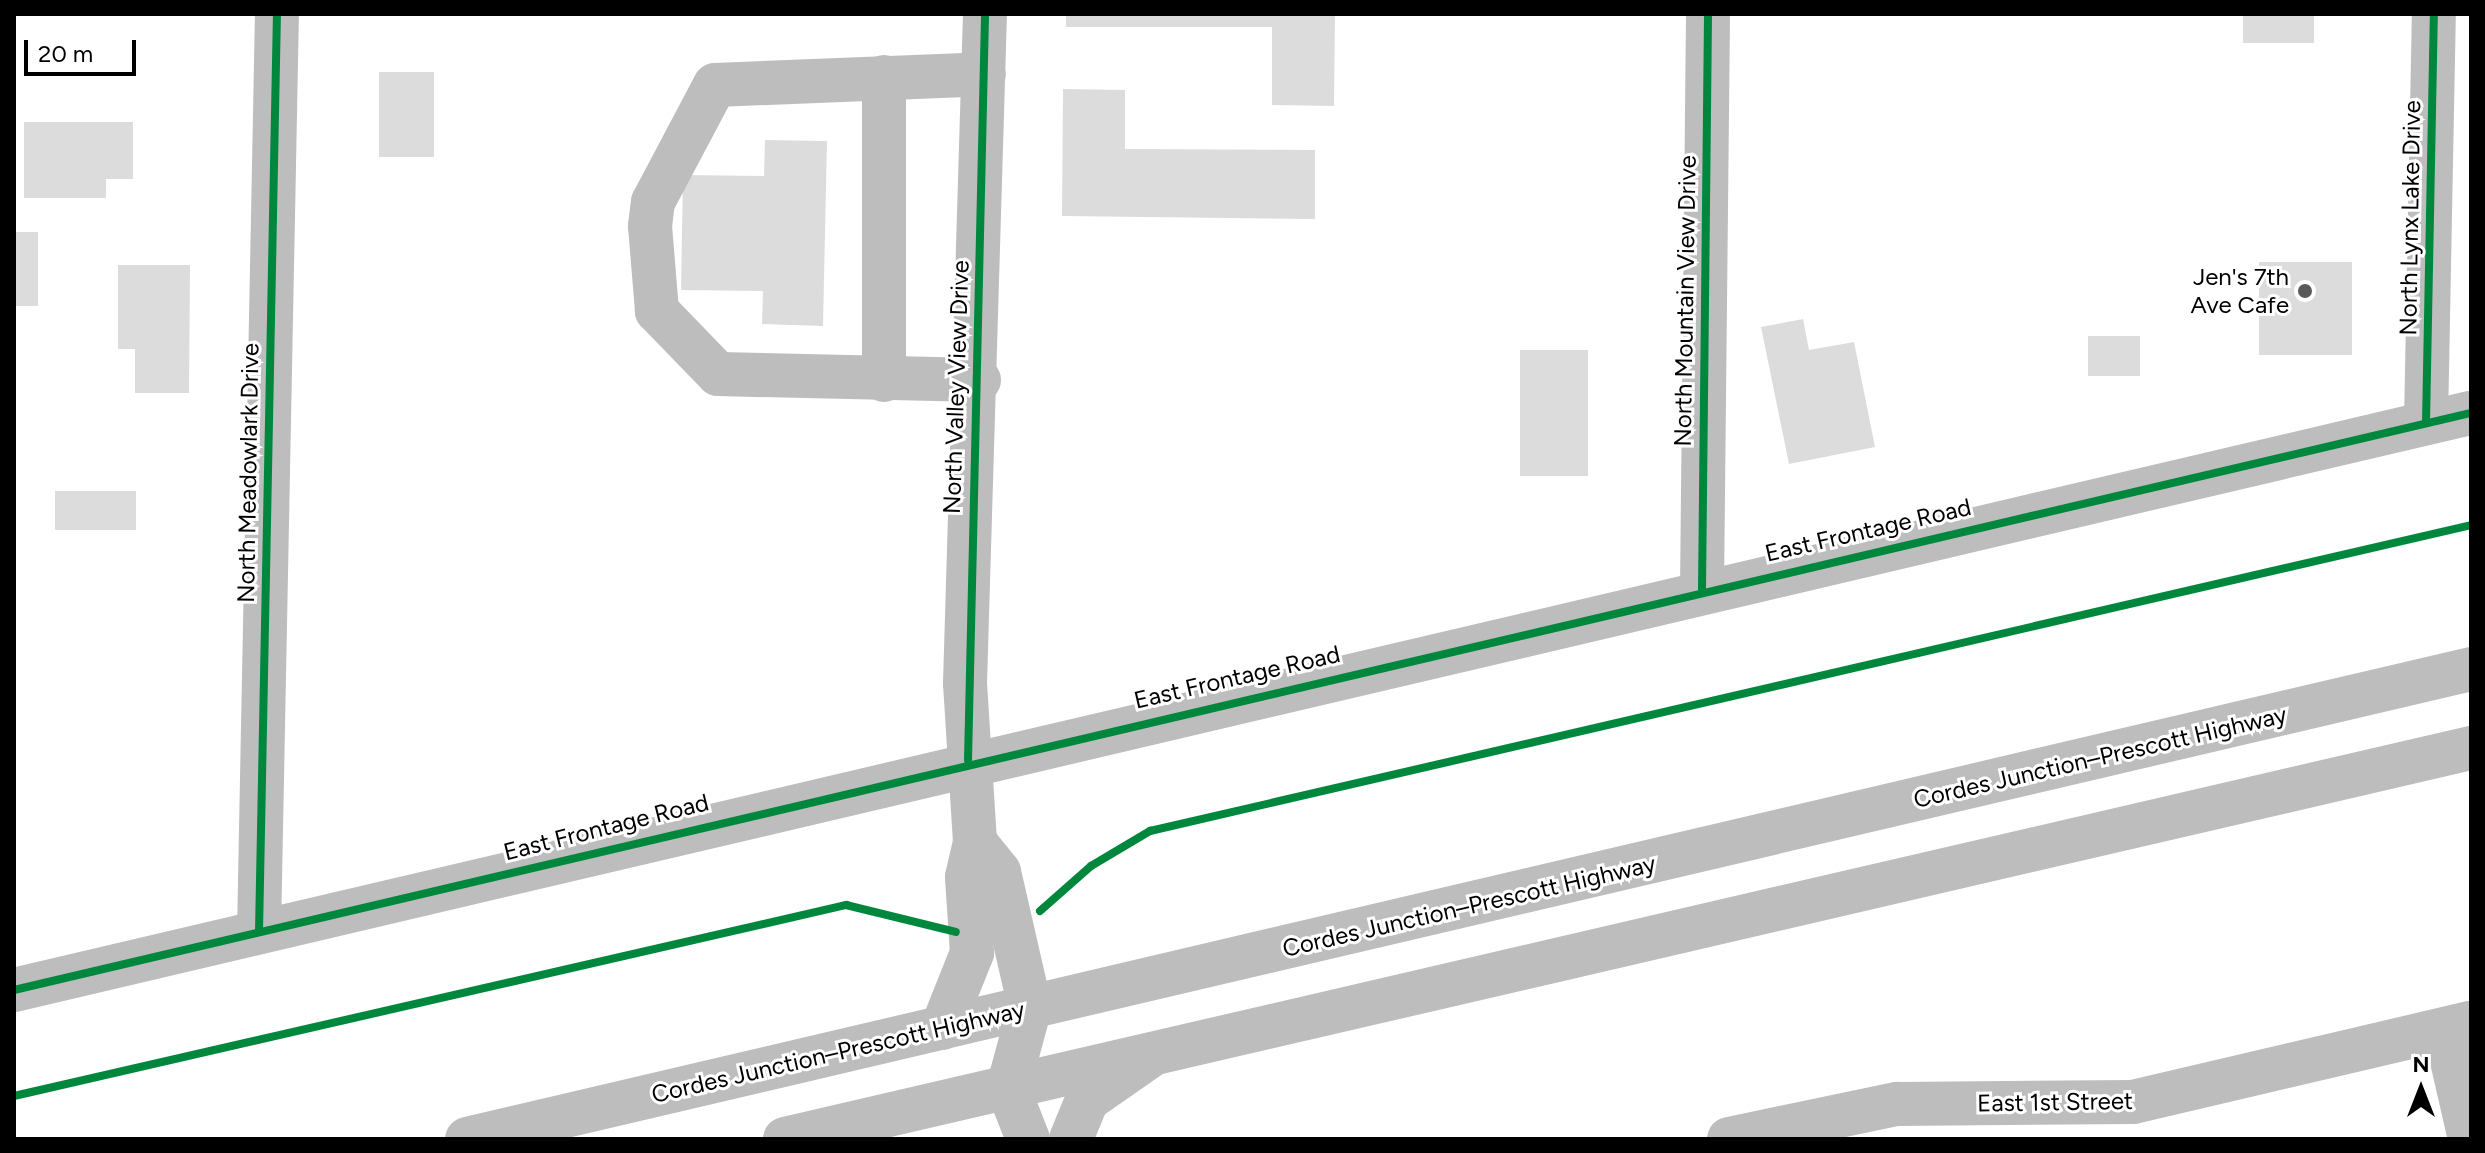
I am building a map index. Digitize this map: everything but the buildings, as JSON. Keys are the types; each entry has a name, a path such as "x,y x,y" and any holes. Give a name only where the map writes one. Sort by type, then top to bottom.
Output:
{"street":[{"name":"North Meadowlark Drive","path":"259,932 277,14"},
{"name":"North Valley View Drive","path":"942,1028 972,953 967,877 975,842 968,760 985,14"},
{"name":"North Mountain View Drive","path":"1702,589 1708,14"},
{"name":"North Lynx Lake Drive","path":"2426,423 2434,14"},
{"path":"979,380 718,374 657,311 650,226 653,202 715,85 984,74"},
{"path":"884,77 884,380"},
{"name":"East Frontage Road","path":"14,990 968,760 2471,413"},
{"name":"Cordes Junction–Prescott Highway","path":"467,1139 2471,669"},
{"path":"785,1139 2471,748"},
{"path":"975,842 999,872 1030,1007 1008,1088 1028,1139"},
{"path":"2458,1026 2470,1139"},
{"name":"East 1st Street","path":"1729,1139 1897,1104 2133,1102 2458,1026"},
{"path":"1071,1139 1087,1100 1150,1056"}],"cycle path":[{"path":"259,932 277,14"},
{"path":"968,760 985,14"},
{"path":"1702,589 1708,14"},
{"path":"2426,423 2434,14"},
{"path":"14,990 2471,413"},
{"path":"1040,911 1091,866 1150,831 2471,525"},
{"path":"14,1096 846,905 956,932"}],"place":[{"name":"Jen's 7th Ave Cafe","path":"2305,291"}]}
